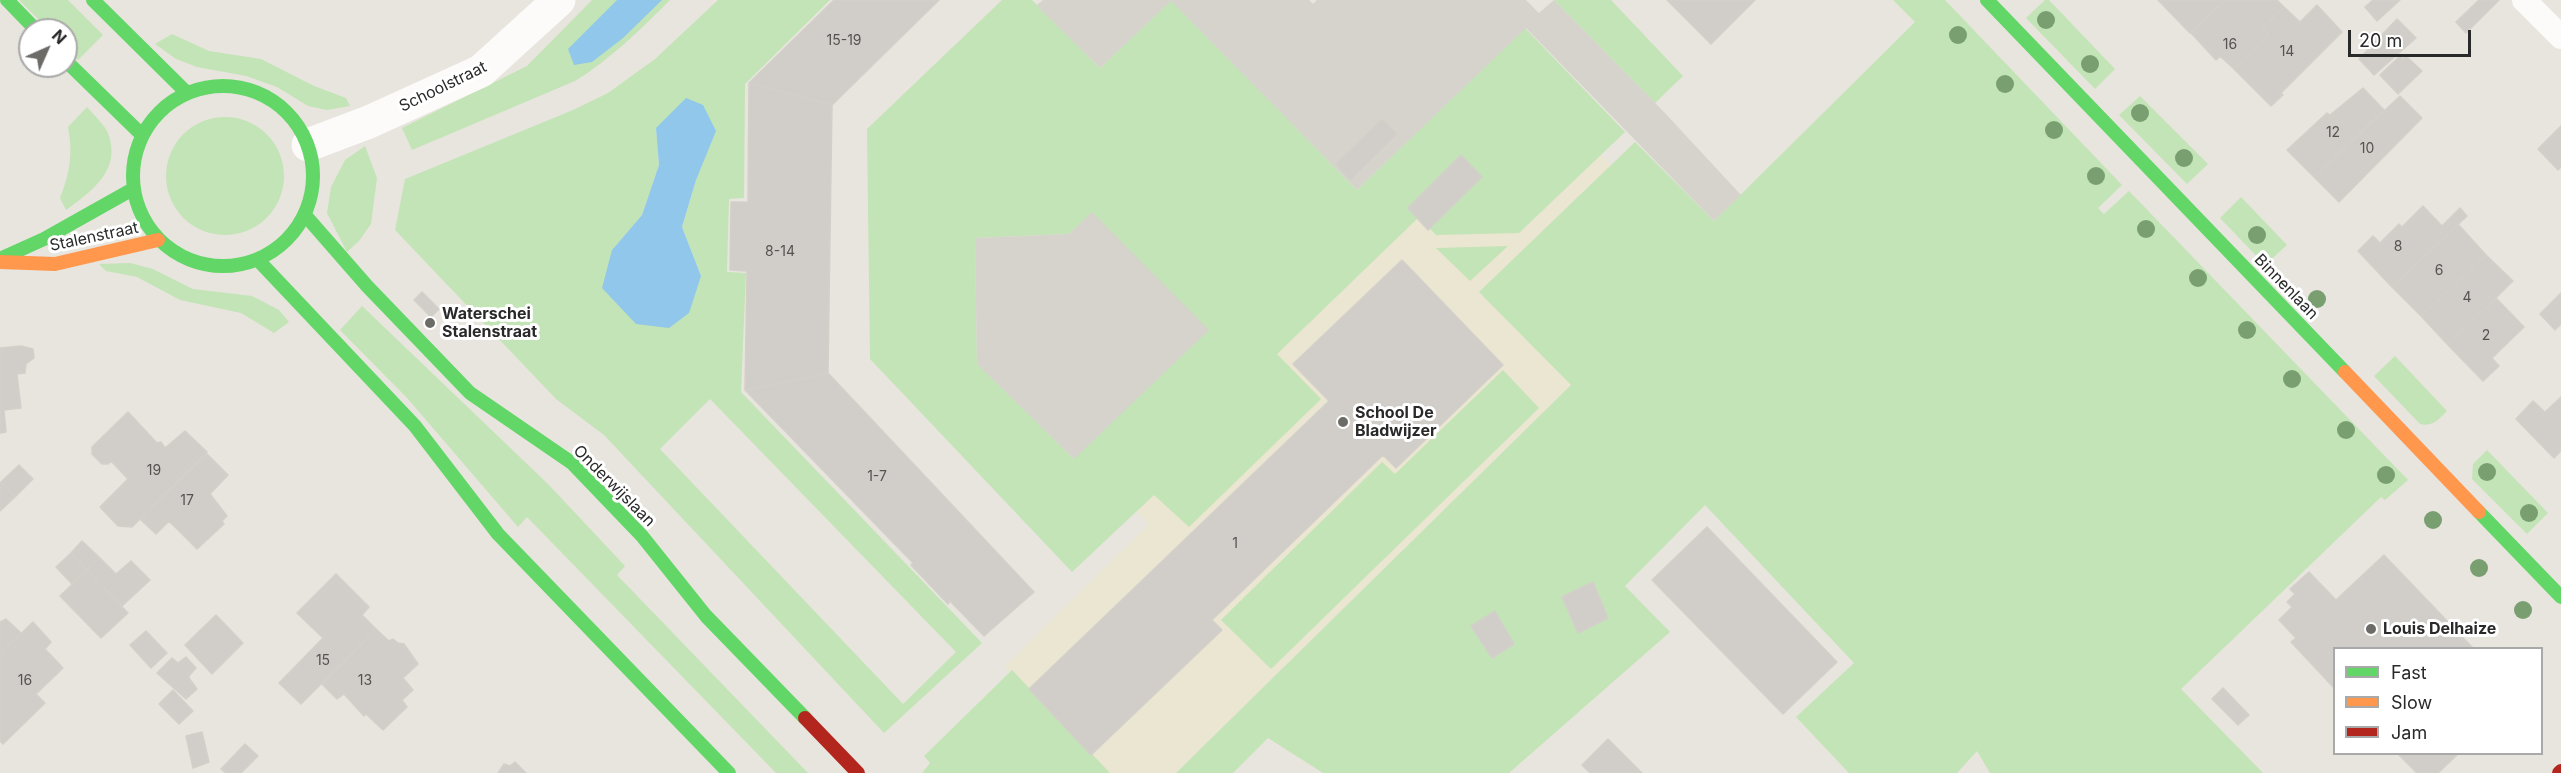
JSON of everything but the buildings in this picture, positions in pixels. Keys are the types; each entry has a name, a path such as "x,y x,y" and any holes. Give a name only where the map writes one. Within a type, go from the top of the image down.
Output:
{"main road":[{"path":"7,0 24,18"},
{"path":"93,0 187,93"},
{"name":"Binnenlaan","path":"1987,0 2561,597"},
{"path":"78,73 142,135"},
{"path":"216,86 245,88 272,100 293,120 308,146 314,180 305,214 286,242 258,260 223,267 188,260 158,240 142,216 133,189 134,161 142,135 161,110 187,93 216,86"},
{"name":"Stalenstraat","path":"0,260 44,239 133,189"},
{"name":"Onderwijslaan","path":"305,214 367,286 470,393 572,463 642,536 706,616 858,773"},
{"name":"Stalenstraat","path":"0,260 55,264 158,240"},
{"path":"258,260 415,426 498,534 729,773"}],"street":[{"name":"Schoolstraat","path":"308,146 369,122 481,71 559,0"}],"lane":[{"path":"2524,0 2561,37"}],"shaded area":[{"path":"1043,0 1309,0 1313,4 1317,0 1526,0 1539,13 1554,0 1664,112 1741,195 1714,221 1526,28 1357,190 1171,1 1100,68 1041,10 1037,5"},
{"name":"School De Bladwijzer","path":"1516,67 1689,246 1571,385 1176,773 1109,773 1005,666 1149,524 1098,473"},
{"path":"1092,212 1209,330 1074,459 977,364 975,238 1069,234"}],"green space":[{"path":"19,0 68,0 103,35 78,60 78,18 37,18"},
{"path":"592,0 670,0 613,54 575,81 412,150 402,128 527,66"},
{"path":"718,0 830,0 745,84 744,198 729,199 727,272 746,273 741,392 982,643 884,733 604,435 556,399 395,230 405,179 573,110 608,93 655,59","holes":["656,128 696,180 682,227 701,276 612,250 642,215 659,165","710,399 956,652 903,704 660,449"]},
{"path":"1002,0 1032,0 1100,68 1171,0 1357,190 1525,28 1625,132 1519,233 1436,235 1419,217 1277,354 1321,399 1189,527 1154,495 1072,572 870,359 867,129","holes":["1093,212 1074,459 977,363 975,238 1069,234"]},
{"path":"1554,0 1611,0 1683,76 1655,103"},
{"path":"1893,0 1945,0 2122,185 2098,208 2104,214 2129,191 2408,480 2385,500 2381,497 2181,689 2263,773 1990,773 1977,751 1957,773 1849,773 1796,717 1854,663 1705,505 1625,586 1670,632 1509,773 1323,773 1268,738 1233,773 1176,773 1571,385 1479,292 1635,142 1714,221 1915,22"},
{"path":"2045,0 2049,0 2115,69 2095,89 2026,18"},
{"path":"172,34 209,51 261,59 314,86 346,98 350,106 327,110 308,106 277,87 246,76 197,67 176,59 155,44"},
{"path":"2140,96 2208,164 2187,184 2119,115"},
{"path":"87,107 108,133 111,158 102,178 86,195 66,210 60,198 70,163 68,127"},
{"path":"225,117 248,121 267,134 280,153 284,176 280,199 267,218 248,231 225,235 202,231 183,218 170,199 166,176 170,153 183,134 202,121"},
{"path":"365,146 377,178 371,224 359,241 347,252 327,213 331,187 345,160"},
{"path":"2241,197 2287,245 2265,265 2220,218"},
{"path":"1508,246 1470,281 1436,248"},
{"path":"130,263 153,269 193,289 252,296 279,310 289,322 274,333 241,313 180,300 137,277 106,271 99,264"},
{"path":"362,306 548,484 625,566 617,575 808,773 776,773 527,517 518,527 408,399 340,330"},
{"path":"2395,356 2447,411 2435,422 2420,424 2374,376"},
{"path":"1503,370 1539,408 1271,669 1221,620 1382,462 1395,474"},
{"path":"2487,450 2548,513 2527,534 2472,479 2473,464"},
{"path":"1012,670 1110,773 922,773 930,763 924,756"}],"water":[{"path":"617,0 662,0 623,38 592,62 574,65 568,49"},
{"path":"686,98 703,105 716,131 696,180 682,227 701,276 689,313 669,328 636,324 602,288 612,250 642,215 659,165 656,128"}],"traffic: fast":[{"path":"7,0 24,18"},
{"path":"93,0 187,93"},
{"path":"1987,0 2345,372"},
{"path":"78,73 142,135"},
{"path":"223,86 257,93 286,113 306,142 313,176 306,210 286,239 257,259 223,266 189,259 160,239 140,210 133,176 140,142 160,113 189,93 223,86"},
{"path":"0,259 44,239 133,189"},
{"path":"305,215 367,286 470,393 572,463 642,536 706,616 805,718"},
{"path":"258,260 415,426 498,534 729,773"},
{"path":"2479,512 2561,597"}],"traffic: slow":[{"path":"0,262 55,264 158,240"},
{"path":"2345,372 2479,512"}],"traffic: jam":[{"path":"805,718 858,773"}],"place":[{"name":"Waterschei Stalenstraat","path":"430,323"},
{"name":"School De Bladwijzer","path":"1343,422"},
{"name":"Louis Delhaize","path":"2371,629"}]}
